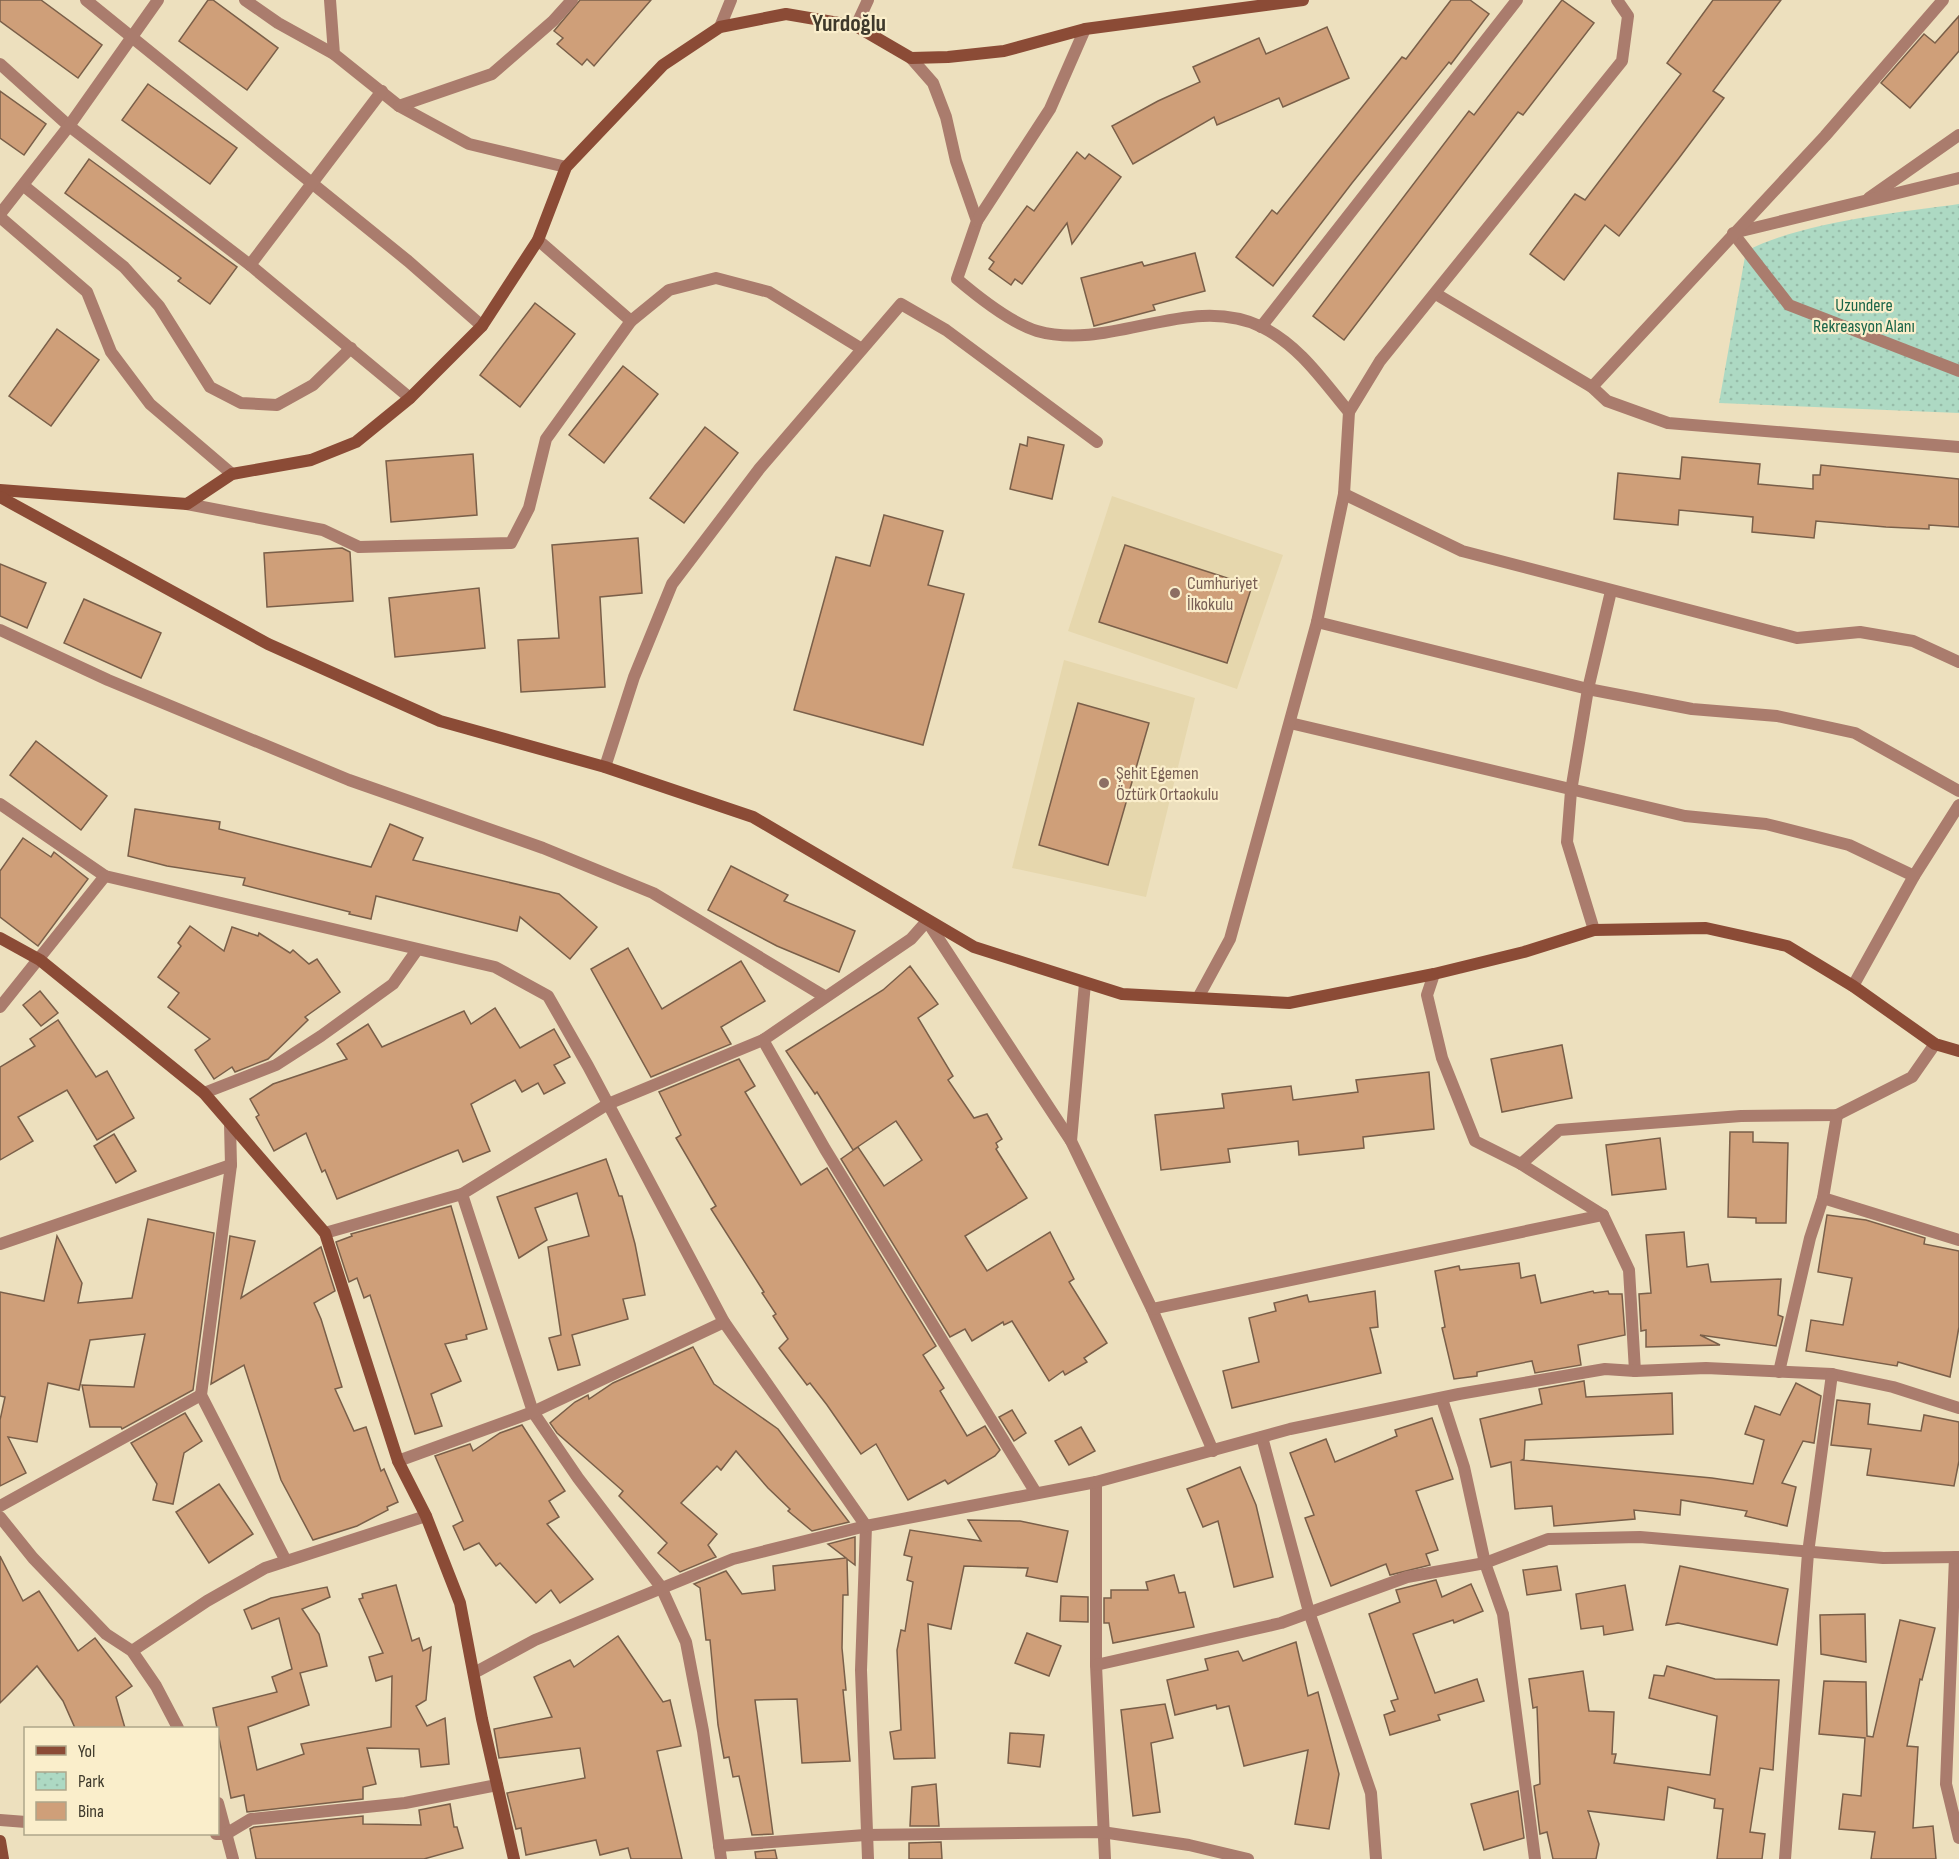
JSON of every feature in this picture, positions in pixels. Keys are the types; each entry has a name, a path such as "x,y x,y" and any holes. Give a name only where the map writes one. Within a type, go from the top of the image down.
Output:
{"street":[{"path":"86,0 408,261 482,326"},
{"path":"158,0 69,126 0,215 87,292 111,352 150,404 232,474"},
{"path":"245,0 278,23 334,54 399,106 469,144 566,167"},
{"path":"330,0 334,54"},
{"path":"399,106 492,74 553,21 572,0"},
{"path":"720,27 731,0"},
{"path":"856,26 868,0"},
{"path":"911,58 1004,51 1085,29 1304,0"},
{"path":"1261,327 1517,0"},
{"path":"1198,996 1230,939 1317,622 1344,494 1349,412 1380,361 1622,61 1628,16 1617,0"},
{"path":"1592,387 1825,136 1943,0"},
{"path":"187,504 232,474 311,460 356,442 410,399 482,326 538,240 566,167 663,64 720,27 786,14 856,26 911,58 933,83 946,117 956,161 977,221"},
{"path":"1085,29 1050,109 977,221 957,279 986,303 1036,330 1086,335 1191,317 1226,316 1261,327 1297,350 1349,412"},
{"path":"0,63 69,126 250,265 410,399"},
{"path":"250,265 382,91"},
{"path":"1869,198 1959,135"},
{"path":"1733,233 1869,198 1959,178"},
{"path":"24,186 124,267 159,306 210,387 240,403 277,405 313,385 351,348"},
{"path":"1733,233 1789,305 1959,371"},
{"path":"538,240 631,321"},
{"path":"0,490 187,504 323,530 359,547 511,543 529,508 546,439 631,321 669,290 716,278 769,292 862,350"},
{"path":"1436,294 1592,387 1607,401 1668,423 1959,447"},
{"path":"605,767 634,677 672,584 760,468 901,304 946,330 1097,442"},
{"path":"1344,494 1462,551 1797,638 1860,632 1914,641 1959,662"},
{"path":"0,497 268,644 429,717 605,767 753,817 974,947 1122,994 1198,996 1289,1003 1434,974 1524,952 1594,930 1706,928 1787,946 1853,986 1935,1044 1959,1051"},
{"path":"1594,930 1567,842 1571,791 1588,689 1611,591"},
{"path":"1317,622 1588,689 1692,709 1778,716 1855,733 1959,791"},
{"path":"0,630 108,680 349,780 543,848 653,893 824,996"},
{"path":"1290,723 1685,816 1766,824 1849,845 1914,876"},
{"path":"0,804 105,876 495,967 548,996 723,1322 866,1526 861,1670 868,1859"},
{"path":"1853,986 1914,876 1959,805"},
{"path":"0,1007 40,960 105,876"},
{"path":"325,1233 462,1194 608,1104 763,1040 824,996 911,939 927,921"},
{"path":"927,921 1071,1141 1152,1308 1213,1451"},
{"path":"0,938 40,960 204,1093 325,1233 398,1461 426,1516 460,1604 514,1859"},
{"path":"204,1093 276,1065 321,1036 393,984 417,950"},
{"path":"1434,974 1427,995 1442,1059 1475,1141 1521,1164 1603,1215 1629,1270 1635,1371"},
{"path":"1071,1141 1085,983"},
{"path":"763,1040 825,1149 1036,1493"},
{"path":"1521,1164 1559,1130 1741,1116 1837,1116 1912,1077 1935,1044"},
{"path":"1779,1372 1810,1238 1823,1198 1837,1116"},
{"path":"230,1124 231,1165 201,1395 286,1561"},
{"path":"0,1244 231,1165"},
{"path":"462,1194 533,1412 578,1478 661,1587 686,1642 721,1859"},
{"path":"1823,1198 1959,1239"},
{"path":"1152,1308 1603,1215"},
{"path":"398,1461 533,1412 723,1322"},
{"path":"474,1673 535,1640 636,1601 661,1587 733,1559 866,1526 1096,1482 1290,1429 1605,1369 1635,1371 1706,1368 1832,1374 1893,1387 1959,1407"},
{"path":"1785,1859 1808,1553 1832,1374"},
{"path":"0,1506 201,1395"},
{"path":"1442,1399 1464,1467 1485,1563 1503,1614 1534,1859"},
{"path":"1262,1437 1309,1611 1371,1793 1376,1859"},
{"path":"1096,1482 1096,1665 1102,1832 1106,1859"},
{"path":"0,1516 33,1558 106,1634 132,1651 156,1686 177,1727"},
{"path":"132,1651 207,1601 265,1568 426,1516"},
{"path":"1096,1665 1281,1623 1407,1577 1485,1563 1548,1539 1640,1537 1808,1553 1883,1557 1957,1557 1946,1784 1958,1822 1959,1838"},
{"path":"221,1834 251,1819 405,1803 497,1785"},
{"path":"219,1813 221,1834 233,1859"},
{"path":"0,1821 24,1822"},
{"path":"719,1846 866,1835 1102,1832 1189,1845 1248,1859"},
{"path":"0,1841 3,1859"}],"shaded area":[{"name":"Cumhuriyet İlkokulu","path":"1112,496 1283,555 1237,689 1068,631"},
{"name":"Şehit Egemen Öztürk Ortaokulu","path":"1064,660 1195,698 1146,897 1012,868"}],"green space":[{"name":"Uzundere Rekreasyon Alanı","path":"1959,204 1959,413 1719,403 1746,251 1769,241 1821,226 1878,215"}],"building":[{"path":"0,0 41,0 102,45 78,78 0,21"},
{"path":"208,0 213,0 278,48 247,90 179,41"},
{"path":"580,0 651,0 594,66 587,59 582,65 557,44 563,38 554,31"},
{"path":"1451,0 1470,0 1489,14 1451,64 1449,62 1352,183 1273,286 1236,257 1272,210 1277,214 1402,57 1406,59"},
{"path":"1562,0 1594,23 1523,115 1518,112 1344,340 1313,316 1469,111 1474,115"},
{"path":"1713,0 1781,0 1713,91 1724,98 1619,236 1605,225 1564,280 1530,254 1575,194 1585,200 1681,74 1667,63"},
{"path":"1959,16 1959,51 1910,108 1881,83 1924,34 1935,43"},
{"path":"1327,27 1349,78 1283,107 1279,98 1217,125 1214,117 1133,164 1112,126 1200,82 1193,67 1259,38 1266,54"},
{"path":"148,84 237,148 210,184 122,120"},
{"path":"0,91 46,124 24,155 0,138"},
{"path":"1077,152 1085,159 1089,154 1121,177 1072,244 1067,223 1022,284 1015,279 1011,285 989,269 994,262 989,258 1027,206 1034,211"},
{"path":"89,159 237,267 210,304 178,281 181,278 65,193"},
{"path":"1195,253 1205,291 1153,305 1155,310 1094,326 1081,278 1142,262 1144,266"},
{"path":"535,303 575,334 520,407 480,375"},
{"path":"57,329 99,360 51,426 9,396"},
{"path":"623,366 658,394 604,463 569,435"},
{"path":"705,427 738,453 684,523 650,498"},
{"path":"1028,437 1064,445 1052,499 1010,489 1020,444 1027,446"},
{"path":"473,454 477,515 391,522 386,461"},
{"path":"1682,457 1760,464 1758,484 1813,489 1813,475 1820,475 1821,465 1959,479 1959,527 1929,525 1929,529 1816,521 1814,538 1752,532 1753,517 1679,510 1678,525 1614,519 1618,473 1680,479"},
{"path":"884,515 943,531 928,585 964,594 923,745 794,710 836,557 870,566"},
{"path":"638,538 642,593 600,597 605,687 521,692 518,640 559,638 552,545"},
{"name":"Cumhuriyet İlkokulu","path":"1125,545 1252,586 1227,663 1099,622"},
{"path":"342,548 350,552 353,601 267,607 264,553"},
{"path":"0,564 46,583 27,628 0,616"},
{"path":"479,588 485,648 395,657 389,598"},
{"path":"84,599 161,633 141,678 64,643"},
{"name":"Şehit Egemen Öztürk Ortaokulu","path":"1078,703 1149,723 1108,865 1039,845"},
{"path":"36,741 107,796 81,830 10,775"},
{"path":"135,809 220,822 219,829 371,867 390,824 423,838 413,860 559,894 597,927 570,959 520,917 517,931 376,896 371,919 349,914 350,912 243,885 245,878 167,866 128,856"},
{"path":"23,838 51,857 54,852 88,879 38,946 0,917 0,871"},
{"path":"731,866 788,895 784,901 855,931 839,972 777,946 708,910"},
{"path":"190,926 224,951 232,927 258,936 259,933 290,953 293,950 309,964 317,959 340,992 305,1017 308,1020 268,1059 235,1072 232,1067 214,1079 195,1050 210,1039 168,1007 179,993 158,977 181,946 178,943"},
{"path":"628,948 662,1009 741,961 765,1001 721,1027 731,1044 651,1077 591,969"},
{"path":"910,966 938,1004 918,1018 953,1076 948,1080 974,1118 987,1114 1002,1139 996,1143 998,1147 996,1149 1027,1198 965,1236 987,1271 1050,1232 1074,1279 1069,1282 1107,1343 1084,1358 1087,1362 1065,1375 1063,1371 1049,1381 1012,1321 1004,1325 1003,1322 972,1341 965,1329 950,1337 841,1159 858,1147 884,1186 922,1160 896,1121 853,1150 817,1092 815,1094 786,1051 883,990"},
{"path":"40,991 58,1013 41,1026 23,1005"},
{"path":"495,1008 520,1048 554,1029 570,1057 554,1065 565,1083 544,1094 538,1083 522,1092 515,1080 471,1104 490,1151 463,1162 458,1150 337,1199 325,1170 322,1172 306,1133 274,1151 256,1117 259,1115 250,1099 273,1084 347,1059 337,1044 368,1024 382,1047 464,1011 471,1024"},
{"path":"58,1020 96,1077 107,1071 134,1118 97,1140 67,1090 18,1117 33,1141 0,1160 0,1067 35,1046 30,1039"},
{"path":"1562,1045 1572,1098 1502,1112 1491,1059"},
{"path":"739,1059 755,1086 745,1092 801,1185 827,1168 936,1346 923,1355 944,1388 940,1391 967,1436 985,1426 1000,1450 995,1456 948,1484 945,1480 908,1500 876,1444 861,1454 810,1383 807,1385 779,1348 788,1339 773,1316 776,1314 762,1293 764,1292 711,1209 716,1206 676,1138 681,1135 659,1092"},
{"path":"1429,1072 1434,1129 1363,1137 1364,1148 1299,1155 1298,1141 1228,1149 1230,1162 1161,1170 1155,1115 1224,1108 1222,1094 1291,1086 1293,1100 1358,1092 1356,1080"},
{"path":"1730,1132 1753,1132 1753,1142 1788,1143 1786,1223 1756,1223 1756,1218 1728,1217"},
{"path":"114,1134 136,1171 116,1183 94,1146"},
{"path":"1660,1138 1666,1189 1612,1195 1606,1145"},
{"path":"606,1159 619,1196 622,1196 635,1244 645,1295 623,1299 628,1319 572,1335 580,1365 558,1370 549,1338 561,1335 548,1247 589,1236 577,1193 535,1208 547,1240 519,1258 497,1197"},
{"path":"451,1206 487,1329 466,1335 467,1339 445,1344 461,1381 431,1394 442,1426 415,1434 370,1295 364,1298 357,1278 349,1282 336,1242 352,1236 351,1234"},
{"path":"1827,1215 1866,1220 1925,1238 1924,1244 1959,1251 1959,1327 1950,1377 1898,1362 1897,1366 1806,1351 1811,1320 1843,1325 1852,1278 1818,1272"},
{"path":"148,1219 214,1233 193,1390 122,1429 121,1427 90,1427 82,1385 134,1387 145,1334 90,1340 79,1390 48,1383 37,1442 8,1437 26,1473 0,1486 0,1420 5,1397 0,1396 0,1292 44,1301 57,1236 82,1283 78,1303 132,1298"},
{"path":"1684,1232 1687,1267 1708,1264 1711,1282 1781,1279 1778,1315 1783,1317 1776,1346 1700,1335 1720,1345 1646,1347 1646,1330 1641,1331 1639,1294 1651,1293 1646,1235"},
{"path":"230,1236 255,1241 241,1298 321,1247 335,1291 314,1303 342,1387 335,1389 354,1431 366,1427 381,1471 384,1469 398,1502 387,1507 388,1510 357,1526 313,1540 281,1480 244,1365 211,1384"},
{"path":"1519,1263 1521,1278 1535,1275 1541,1303 1593,1291 1594,1293 1608,1291 1609,1294 1622,1294 1625,1335 1578,1345 1581,1365 1535,1373 1532,1361 1477,1372 1477,1376 1454,1379 1442,1328 1445,1327 1435,1271 1459,1266 1460,1270"},
{"path":"1375,1291 1378,1327 1370,1328 1381,1373 1232,1408 1223,1371 1259,1362 1249,1318 1276,1311 1274,1303 1307,1295 1309,1302"},
{"path":"693,1347 714,1384 778,1429 849,1522 812,1531 788,1511 790,1509 736,1451 721,1470 717,1466 681,1503 717,1534 708,1545 716,1557 680,1572 658,1553 667,1543 619,1496 623,1491 557,1433 550,1423 575,1402 588,1395 589,1399 613,1383"},
{"path":"1584,1381 1586,1397 1672,1393 1673,1434 1525,1440 1524,1459 1522,1460 1753,1484 1764,1440 1745,1434 1755,1406 1780,1415 1796,1383 1821,1396 1814,1443 1803,1441 1782,1483 1796,1487 1787,1526 1745,1516 1747,1511 1681,1500 1680,1515 1634,1510 1635,1519 1554,1526 1552,1506 1515,1509 1511,1462 1491,1467 1480,1419 1542,1404 1539,1389"},
{"path":"1837,1400 1870,1404 1868,1424 1921,1431 1924,1415 1959,1422 1959,1461 1954,1486 1867,1475 1871,1449 1831,1445"},
{"path":"1012,1410 1026,1433 1014,1441 999,1417"},
{"path":"185,1413 202,1441 184,1453 173,1504 153,1500 157,1484 131,1443"},
{"path":"1432,1418 1453,1479 1416,1491 1438,1550 1426,1554 1430,1565 1390,1575 1386,1564 1331,1586 1305,1518 1314,1515 1290,1453 1326,1439 1335,1462 1397,1436 1395,1430"},
{"path":"522,1425 565,1491 549,1501 559,1517 547,1524 593,1579 560,1603 551,1590 536,1603 500,1563 496,1566 479,1543 464,1550 453,1526 463,1521 435,1456 470,1444 473,1451 500,1433"},
{"path":"1081,1427 1095,1451 1069,1465 1055,1441"},
{"path":"1240,1467 1256,1505 1273,1577 1234,1587 1218,1521 1203,1527 1187,1489"},
{"path":"219,1484 253,1534 209,1563 176,1512"},
{"path":"968,1520 1020,1521 1068,1531 1057,1582 1026,1576 1028,1568 964,1566 951,1629 928,1624 935,1758 894,1759 890,1732 901,1730 897,1650 901,1630 905,1631 913,1582 907,1580 912,1557 904,1555 910,1530 981,1541"},
{"path":"855,1537 855,1565 847,1559 848,1595 843,1595 842,1648 846,1690 843,1690 850,1761 802,1763 797,1699 755,1700 773,1834 752,1835 739,1776 733,1777 729,1757 724,1758 718,1725 710,1640 706,1640 700,1588 694,1584 726,1571 742,1594 775,1590 773,1566 846,1558 828,1544"},
{"path":"0,1556 23,1601 39,1591 78,1651 95,1638 132,1686 116,1697 125,1727 75,1727 63,1701 37,1666 0,1703"},
{"path":"1557,1566 1561,1590 1527,1595 1523,1570"},
{"path":"1680,1566 1788,1589 1777,1645 1678,1623 1666,1625"},
{"path":"1174,1575 1179,1593 1185,1592 1194,1627 1113,1643 1109,1623 1104,1623 1104,1598 1111,1598 1111,1590 1148,1590 1146,1582"},
{"path":"1436,1580 1442,1597 1471,1584 1483,1611 1454,1623 1453,1620 1413,1634 1435,1693 1477,1679 1484,1701 1438,1715 1440,1720 1390,1735 1384,1715 1395,1711 1391,1701 1398,1699 1369,1614 1400,1602 1396,1590"},
{"path":"396,1585 412,1641 419,1638 423,1651 431,1647 426,1700 416,1706 427,1726 445,1718 449,1764 421,1767 419,1749 367,1748 376,1784 363,1787 363,1799 247,1812 244,1795 231,1798 219,1738 219,1727 217,1727 213,1708 277,1692 272,1677 292,1669 279,1618 252,1629 244,1610 271,1598 327,1587 330,1597 302,1609 319,1634 327,1666 300,1673 309,1705 248,1727 257,1770 304,1754 301,1744 391,1727 392,1676 376,1681 369,1657 383,1653 359,1599 363,1598 362,1594"},
{"path":"1625,1585 1633,1630 1604,1635 1603,1626 1581,1629 1576,1594"},
{"path":"1061,1596 1088,1597 1088,1622 1060,1621"},
{"path":"1865,1614 1866,1662 1821,1654 1820,1615"},
{"path":"1900,1620 1935,1628 1922,1680 1920,1679 1907,1746 1918,1747 1913,1828 1933,1826 1936,1859 1871,1859 1875,1832 1839,1829 1843,1794 1861,1796 1865,1738 1819,1734 1824,1681 1866,1682 1867,1736 1873,1737"},
{"path":"1027,1633 1061,1646 1049,1676 1015,1663"},
{"path":"618,1636 663,1702 670,1700 681,1746 657,1751 682,1859 631,1859 628,1848 600,1855 596,1840 526,1855 521,1828 516,1829 507,1793 585,1778 580,1748 499,1758 494,1729 552,1717 534,1677 570,1660 574,1667"},
{"path":"1296,1642 1308,1696 1318,1692 1339,1774 1329,1829 1295,1824 1308,1750 1244,1766 1229,1706 1217,1709 1216,1705 1175,1715 1167,1680 1208,1670 1205,1659 1238,1651 1243,1661"},
{"path":"1667,1666 1715,1679 1779,1680 1773,1770 1760,1768 1750,1832 1765,1834 1762,1859 1717,1859 1723,1809 1714,1808 1715,1799 1668,1787 1664,1820 1588,1811 1599,1844 1596,1859 1553,1859 1547,1832 1540,1834 1534,1786 1540,1784 1537,1707 1533,1708 1529,1679 1583,1671 1589,1711 1614,1712 1612,1754 1616,1754 1614,1763 1710,1775 1717,1716 1649,1698 1654,1675 1664,1676"},
{"path":"1165,1704 1173,1738 1151,1743 1160,1812 1133,1816 1121,1710"},
{"path":"1010,1733 1044,1735 1040,1767 1008,1763"},
{"path":"936,1784 939,1826 910,1826 912,1787"},
{"path":"1518,1791 1524,1838 1484,1850 1471,1804"},
{"path":"450,1804 454,1827 457,1827 463,1848 424,1859 256,1859 250,1829 254,1827 363,1816 363,1824 421,1825 419,1810"},
{"path":"941,1842 942,1859 909,1859 909,1843"},
{"path":"775,1850 777,1859 756,1859 755,1852"}],"place":[{"name":"Cumhuriyet İlkokulu","path":"1175,593"},
{"name":"Şehit Egemen Öztürk Ortaokulu","path":"1104,783"}],"district":[{"name":"Yurdoğlu","path":"849,23"}]}
